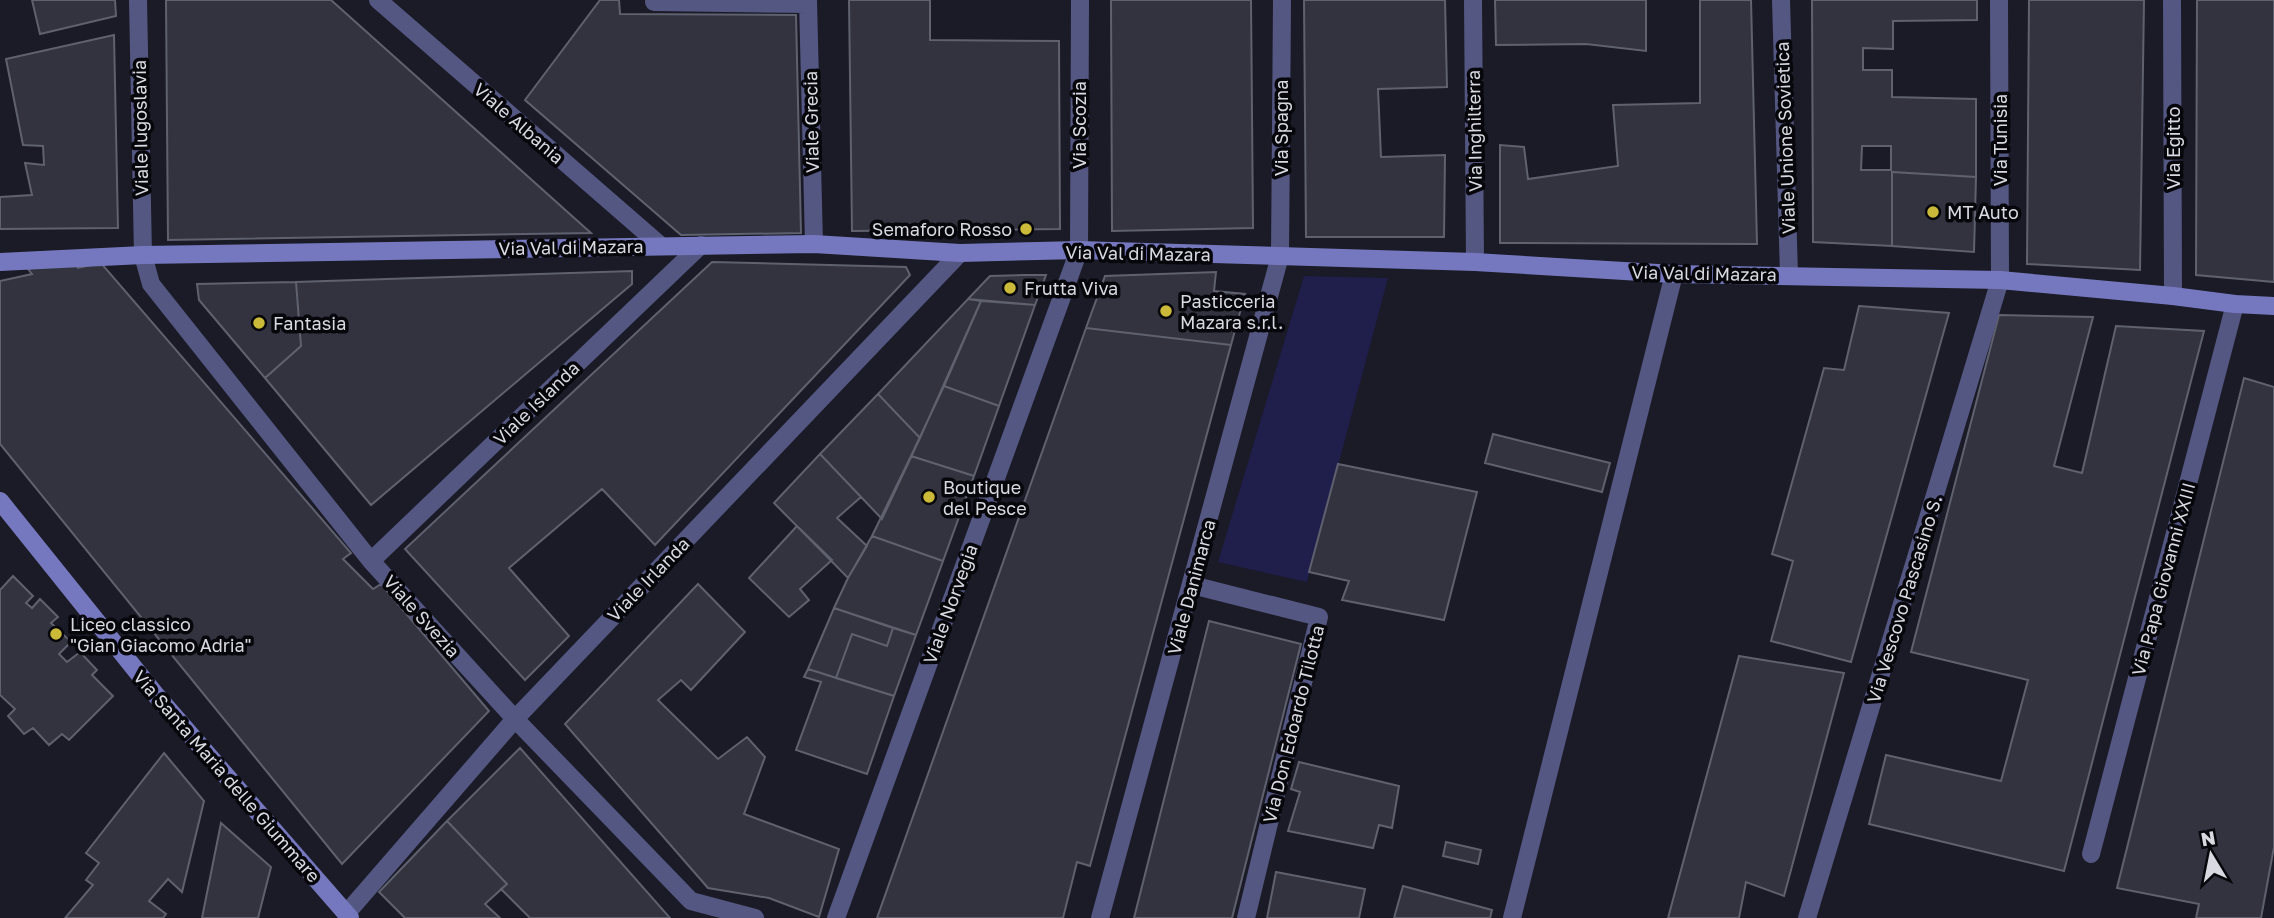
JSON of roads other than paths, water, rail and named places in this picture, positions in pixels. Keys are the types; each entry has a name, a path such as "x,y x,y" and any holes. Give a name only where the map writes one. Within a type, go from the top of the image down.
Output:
{"street":[{"name":"Viale Iugoslavia","path":"138,0 143,255"},
{"name":"Viale Albania","path":"378,0 660,245"},
{"name":"Via Scozia","path":"1079,250 1080,0"},
{"name":"Via Spagna","path":"1280,256 1282,0"},
{"name":"Via Inghilterra","path":"1473,0 1475,262"},
{"name":"Viale Unione Sovietica","path":"1782,0 1789,275"},
{"name":"Via Tunisia","path":"1999,0 2000,280"},
{"name":"Via Egitto","path":"2172,0 2173,296"},
{"path":"654,2 808,2"},
{"name":"Viale Grecia","path":"808,2 814,244"},
{"name":"Via Val di Mazara","path":"0,262 143,255 814,244 960,253 1079,250 1475,262 1674,274 2000,280 2274,306"},
{"name":"Viale Islanda","path":"372,561 701,245"},
{"name":"Viale Norvegia","path":"836,918 1079,250"},
{"name":"Viale Irlanda","path":"348,916 515,719 960,253"},
{"name":"Viale Svezia","path":"143,255 151,284 372,561 515,719 691,901 755,918"},
{"name":"Viale Danimarca","path":"1100,918 1280,256"},
{"path":"1512,918 1674,274"},
{"name":"Via Vescovo Pascasino S.","path":"1807,918 2000,280"},
{"name":"Via Papa Giovanni XXIII","path":"2091,854 2235,304"},
{"name":"Via Santa Maria delle Giummare","path":"0,501 155,694 348,916"},
{"name":"Via Don Edoardo Tilotta","path":"1192,586 1318,617 1246,918"}],"place":[{"name":"MT Auto","path":"1933,212"},
{"name":"Semaforo Rosso","path":"1026,229"},
{"name":"Frutta Viva","path":"1010,288"},
{"name":"Pasticceria Mazara s.r.l.","path":"1166,311"},
{"name":"Fantasia","path":"259,323"},
{"name":"Boutique del Pesce","path":"929,497"},
{"name":"Liceo classico \"Gian Giacomo Adria\"","path":"56,634"}]}
